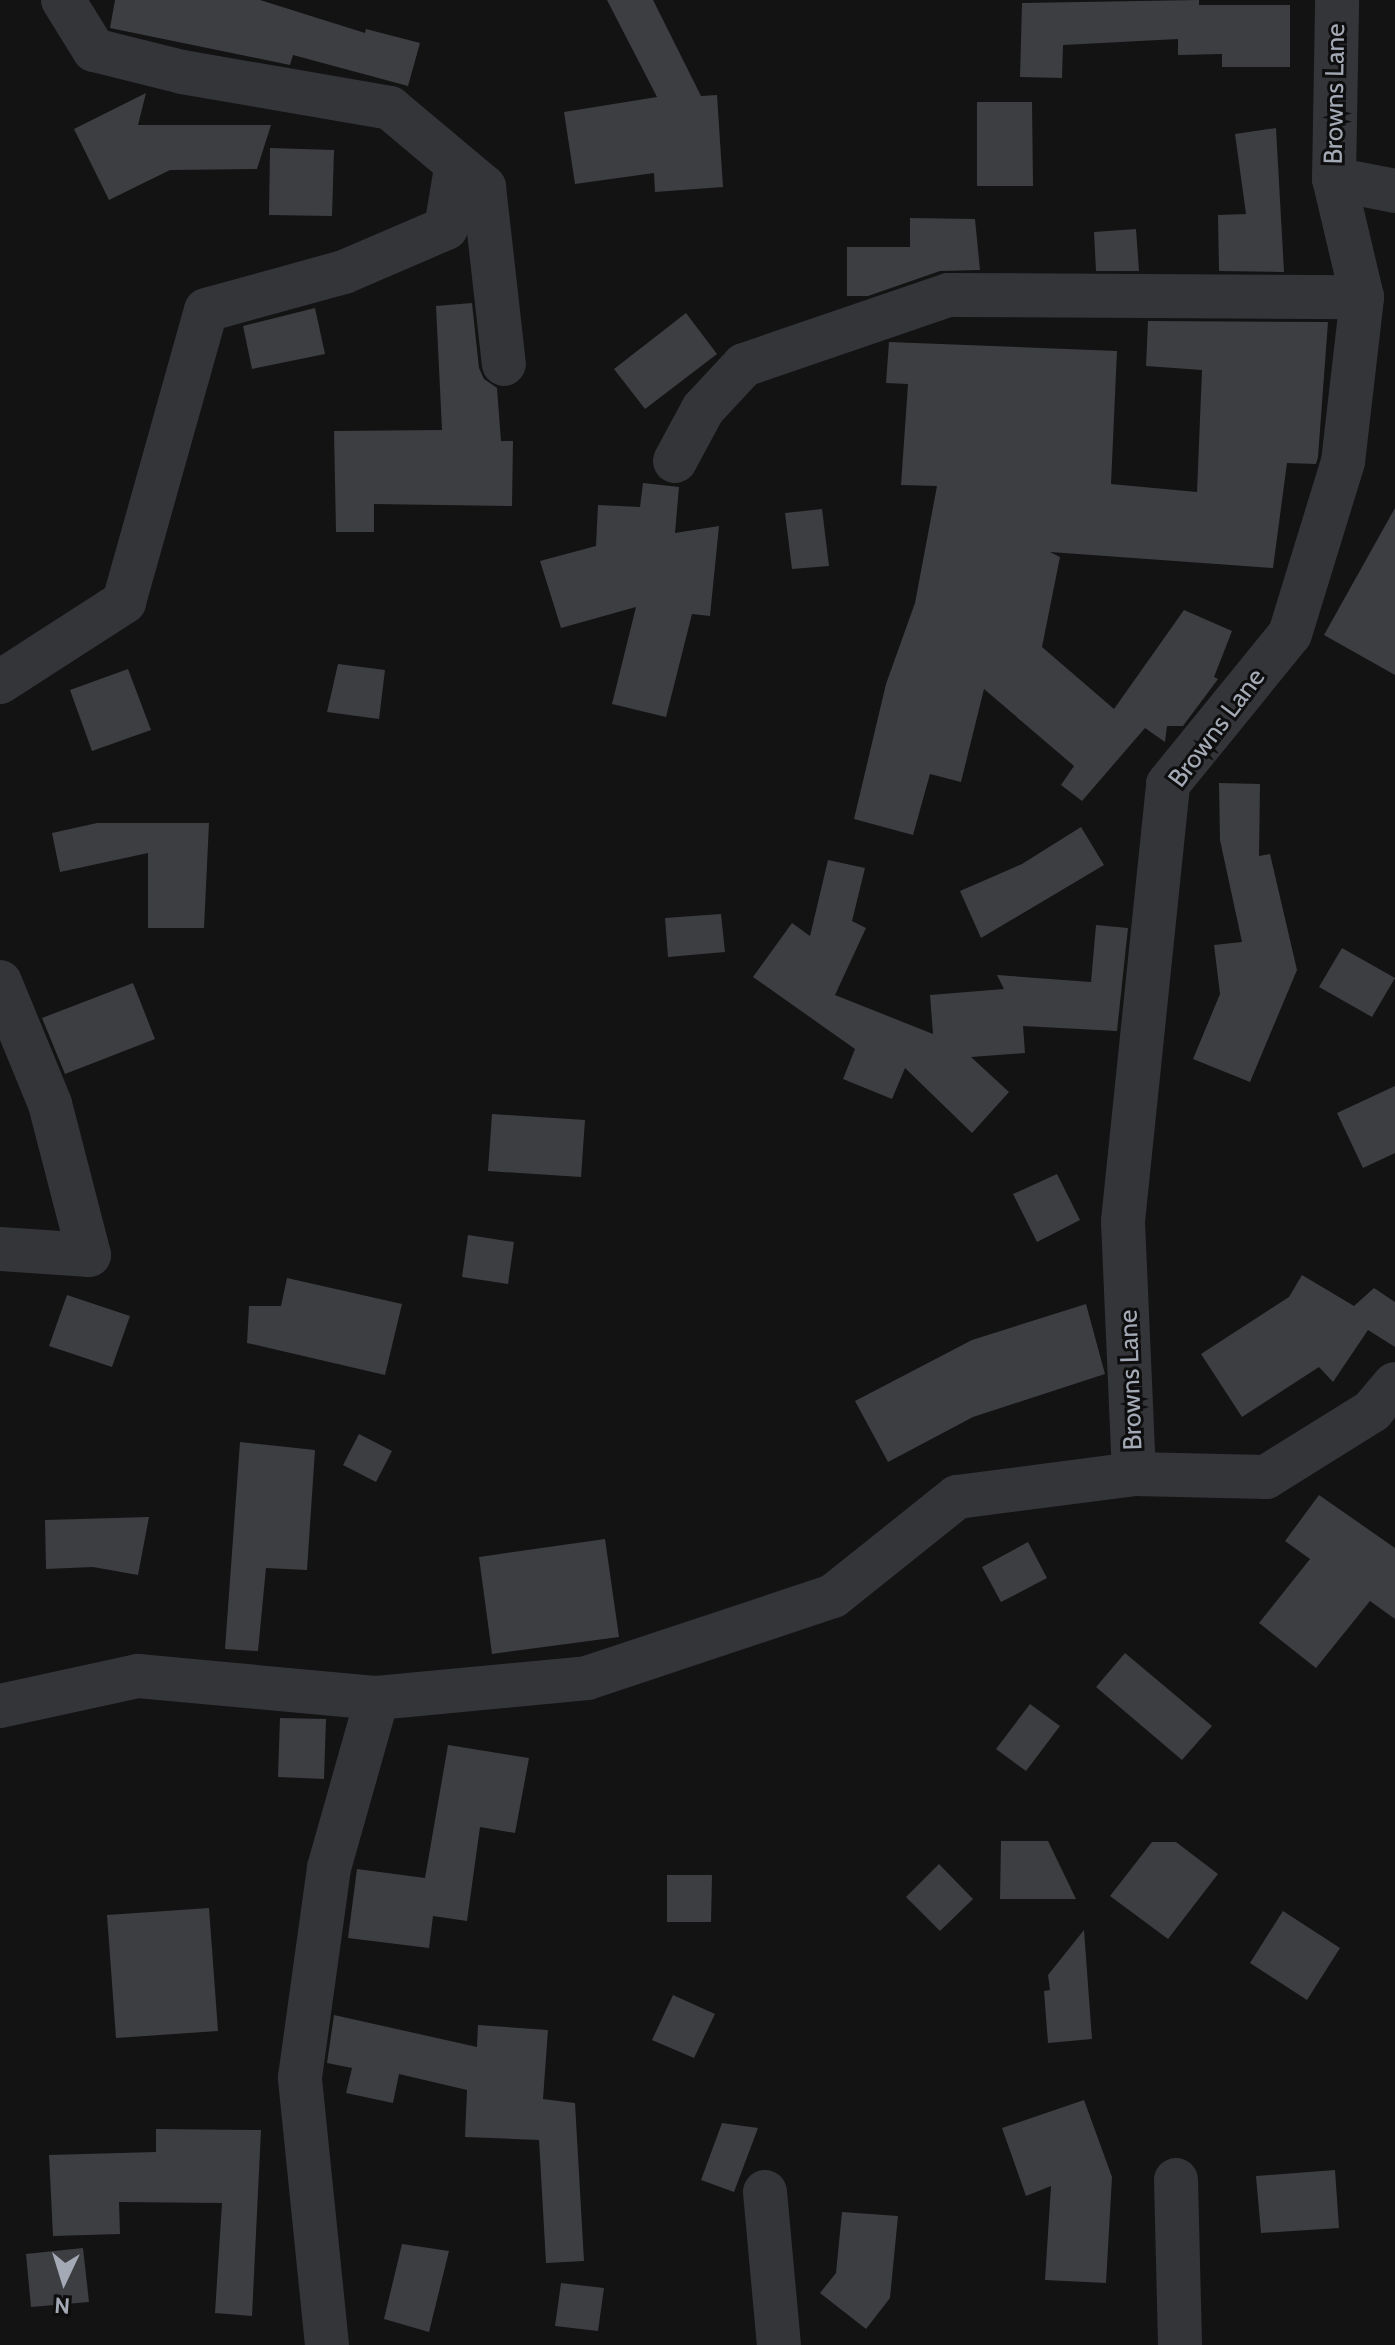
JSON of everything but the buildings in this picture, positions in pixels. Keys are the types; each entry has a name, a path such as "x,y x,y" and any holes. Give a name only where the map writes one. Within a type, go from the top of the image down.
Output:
{"street":[{"path":"63,0 94,50 182,72 390,108 456,168 484,187 504,364"},
{"name":"Browns Lane","path":"1134,1474 1123,1221 1168,784 1290,634 1343,462 1362,297 1334,179 1337,0"},
{"path":"0,682 124,602 206,310 344,272 446,228 456,168"},
{"path":"1334,179 1395,191"},
{"path":"675,461 703,409 744,365 948,295 1362,297"},
{"path":"0,982 50,1104 89,1255 0,1249"},
{"path":"0,1706 138,1676 377,1698 587,1678 833,1596 957,1497 1134,1474 1266,1477 1372,1411 1395,1384"},
{"path":"327,2345 300,2077 329,1868 377,1698"},
{"path":"1176,2180 1180,2345"},
{"path":"765,2192 779,2345"}]}
